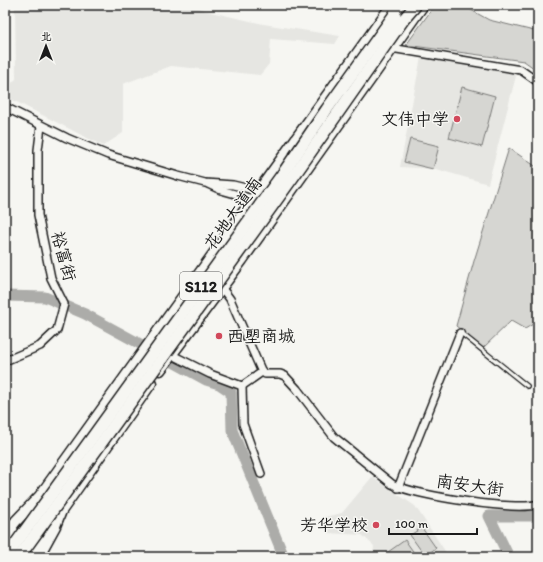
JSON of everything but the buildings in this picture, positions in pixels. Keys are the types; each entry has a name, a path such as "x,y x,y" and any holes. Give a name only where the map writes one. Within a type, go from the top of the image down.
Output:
{"main road":[{"name":"花地大道南","path":"5,535 40,496 392,5"},
{"name":"花地大道南","path":"6,557 284,172 402,5"},
{"name":"花地大道南","path":"19,557 415,5"},
{"name":"花地大道南","path":"38,557 55,526 61,511 280,207 423,5"},
{"path":"5,545 40,496"},
{"path":"29,557 61,511"}],"street":[{"path":"392,48 521,70 538,82"},
{"path":"5,107 41,126 108,155 205,183 226,184 255,195 280,207"},
{"name":"裕富街","path":"5,361 40,346 57,330 64,304 51,278 38,215 38,150 41,126"},
{"path":"200,273 221,288 233,306 262,372 285,376 297,389 334,438 398,488 460,333"},
{"path":"172,355 210,374 242,386"},
{"path":"242,386 262,372"},
{"path":"242,386 243,424 261,474"},
{"name":"南安大街","path":"398,488 496,505 529,507 538,504"}],"lane":[{"path":"460,333 527,386"}],"shaded area":[{"path":"15,5 194,5 206,11 263,24 340,36 335,44 271,39 269,64 260,75 171,66 123,84 123,133 103,146 5,96 5,89 16,79"},
{"path":"435,5 462,5 489,20 538,32 538,71 524,61 406,45"},
{"name":"文伟中学","path":"421,57 517,72 488,184 436,169 400,167"},
{"path":"462,87 495,96 482,147 449,138"},
{"path":"410,139 439,146 433,169 404,162"},
{"path":"509,148 538,168 538,321 525,329 511,321 483,348 456,326 474,261"},
{"name":"芳华学校","path":"372,477 415,506 449,557 373,557 374,546 362,535 327,533 324,517 342,513"},
{"path":"422,528 436,548 425,556 410,535"},
{"path":"405,540 417,557 381,557"}],"waterway":[{"path":"5,296 45,297 85,314 155,352"},
{"path":"173,362 206,380 219,384 231,392 232,430 284,557"},
{"path":"509,557 489,516 538,516"}],"place":[{"name":"文伟中学","path":"457,119"},
{"name":"西塱商城","path":"219,336"},
{"name":"芳华学校","path":"376,525"}]}
